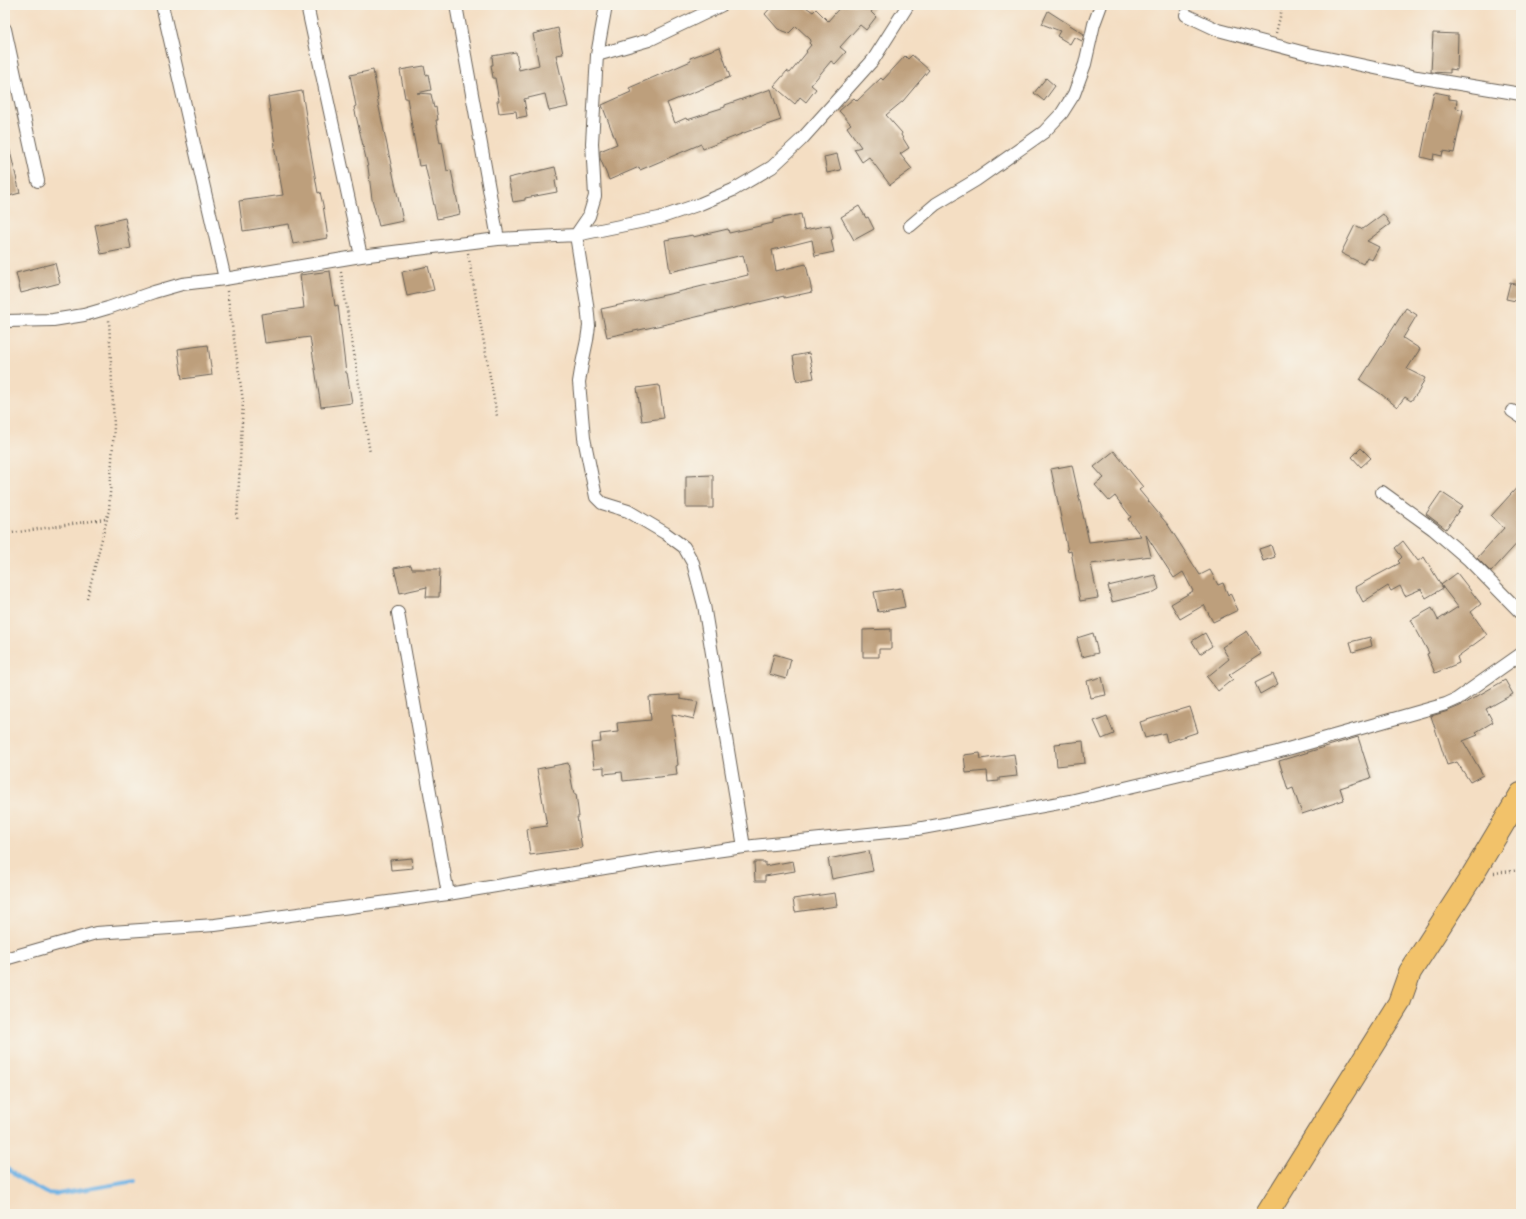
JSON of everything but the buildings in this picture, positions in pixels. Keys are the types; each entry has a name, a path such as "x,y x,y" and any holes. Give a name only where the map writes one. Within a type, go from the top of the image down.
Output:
{"highway":[{"path":"1267,1214 1399,1002 1410,972 1472,876 1521,794"}],"street":[{"path":"162,5 225,279"},
{"path":"307,5 362,256"},
{"path":"456,5 498,239"},
{"path":"606,5 597,55 592,143 595,196 589,216 576,235 588,304 589,326 579,382 584,438 593,489 596,497 602,503 628,511 665,533 684,547 693,563 704,605 744,847"},
{"path":"597,55 649,40 722,5"},
{"path":"5,321 53,320 84,315 182,284 225,279 339,259 498,239 576,235 659,218 700,204 732,190 772,167 802,140 873,60 908,5"},
{"path":"910,226 936,204 976,180 1044,132 1062,113 1074,94 1085,64 1094,24 1101,5"},
{"path":"1186,15 1218,30 1274,45 1418,78 1521,94"},
{"path":"5,28 38,181"},
{"path":"1382,492 1433,529 1469,560 1521,613"},
{"path":"398,613 448,894"},
{"path":"5,959 96,932 215,925 448,894 665,858 744,847 925,827 1070,801 1277,752 1446,704 1457,699 1521,654"}],"path":[{"path":"1274,45 1283,5"},
{"path":"467,243 496,416"},
{"path":"339,259 370,453"},
{"path":"225,279 243,401 237,520"},
{"path":"87,598 109,511 114,426 108,308"},
{"path":"5,534 104,520 109,511"},
{"path":"1472,876 1521,870"}],"waterway":[{"path":"5,1167 19,1178 46,1193 58,1194 135,1181"}]}
